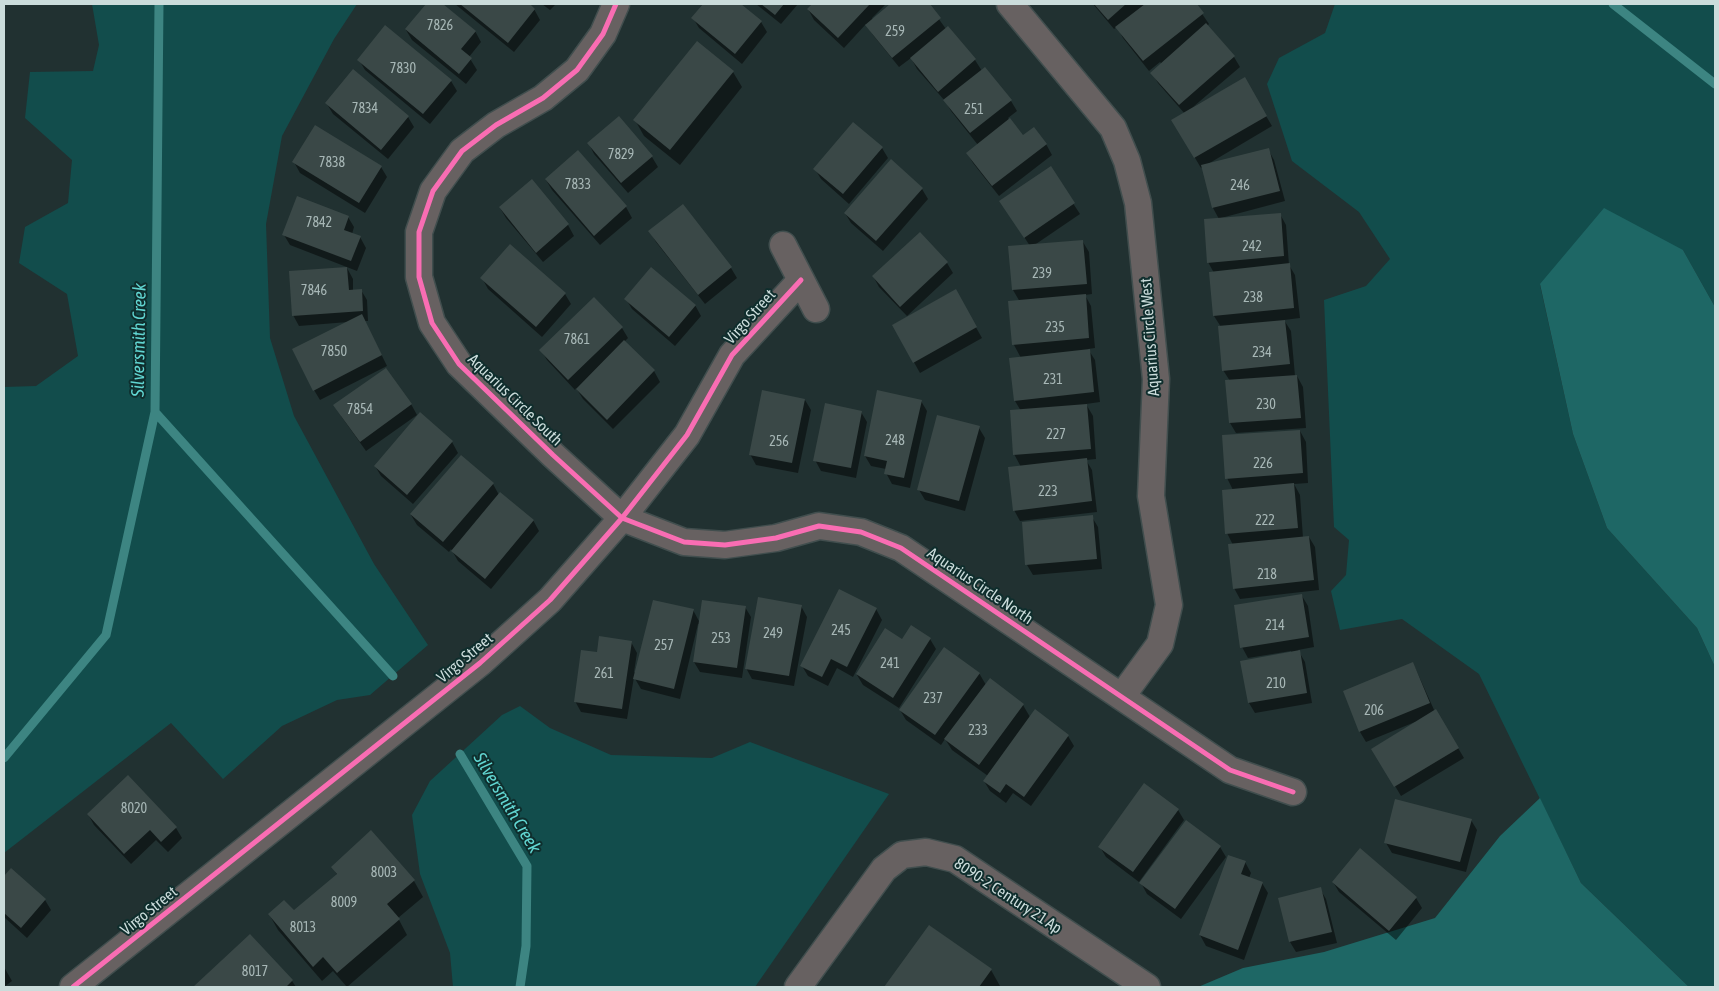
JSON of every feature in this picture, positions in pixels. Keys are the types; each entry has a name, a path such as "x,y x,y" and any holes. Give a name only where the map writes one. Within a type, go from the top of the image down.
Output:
{"street":[{"name":"Aquarius Circle South","path":"616,4 603,34 578,70 543,98 496,125 462,151 433,192 419,232 419,277 432,323 459,364 622,518"},
{"name":"Aquarius Circle West","path":"1010,4 1113,128 1127,161 1138,203 1156,379 1151,496 1169,606 1160,644 1122,696"},
{"path":"784,245 816,309"},
{"name":"Virgo Street","path":"73,987 480,663 550,600 622,518 687,435 732,355 801,280"},
{"name":"Aquarius Circle North","path":"622,518 684,542 725,545 776,538 820,526 862,532 901,548 1230,770 1293,792"},
{"name":"8090-2 Century 21 Ap","path":"798,987 884,869 902,855 926,852 955,859 1147,987"}],"shaded area":[{"path":"92,4 357,4 334,39 282,136 266,224 270,338 294,416 374,564 428,645 370,695 337,700 282,726 223,779 171,723 4,853 4,387 36,386 78,356 67,294 19,263 25,227 68,203 72,160 25,118 30,72 93,71 99,45"},
{"path":"1335,4 1715,4 1715,307 1683,250 1540,285 1573,434 1607,528 1697,628 1715,667 1715,987 1689,987 1581,883 1479,674 1402,619 1340,630 1331,591 1346,575 1349,540 1334,527 1324,300 1366,286 1390,259 1359,212 1292,161 1267,84 1279,58 1325,33"},
{"path":"1604,208 1683,250 1715,307 1715,667 1697,628 1607,528 1573,434 1540,284"},
{"path":"520,706 550,728 611,755 712,758 750,742 889,794 755,987 453,987 450,953 420,874 412,815 430,781 502,715"},
{"path":"1540,798 1581,883 1689,987 1198,987 1243,968 1324,952 1435,918 1500,836"}],"building":[{"path":"426,4 443,4 476,31 461,49 472,58 459,74 405,29"},
{"path":"460,4 530,4 535,9 508,43"},
{"path":"703,4 741,4 762,21 735,54 691,18"},
{"path":"761,4 784,4 775,15"},
{"path":"812,4 870,4 838,38 807,9"},
{"path":"890,4 930,4 941,18 892,58 865,25"},
{"path":"1094,4 1126,4 1108,20"},
{"path":"1145,4 1197,4 1204,13 1143,61 1115,27"},
{"path":"1206,23 1235,56 1179,105 1150,73"},
{"path":"385,25 452,80 423,114 357,60"},
{"path":"948,26 976,59 938,92 910,58"},
{"path":"697,41 734,71 670,150 633,120"},
{"path":"985,67 1012,100 970,133 943,100"},
{"path":"353,69 409,116 381,150 325,103"},
{"path":"1245,77 1267,116 1194,158 1171,120"},
{"path":"619,116 653,156 621,183 587,143"},
{"path":"1010,118 1023,135 1034,127 1047,144 992,186 966,153"},
{"path":"853,122 883,147 843,194 813,169"},
{"path":"315,125 382,166 359,203 292,162"},
{"path":"1269,148 1280,191 1212,208 1201,165"},
{"path":"578,150 627,206 594,236 545,179"},
{"path":"891,159 923,188 876,241 844,213"},
{"path":"1051,166 1075,203 1024,238 999,201"},
{"path":"532,179 569,224 536,253 499,207"},
{"path":"297,196 349,216 344,230 361,236 351,261 282,235"},
{"path":"683,204 732,267 698,295 648,231"},
{"path":"1281,213 1284,256 1207,263 1204,219"},
{"path":"920,232 948,262 900,307 872,276"},
{"path":"1083,240 1087,284 1012,290 1008,246"},
{"path":"510,244 566,293 536,327 480,278"},
{"path":"1290,263 1294,308 1213,316 1209,272"},
{"path":"347,267 349,290 362,289 363,311 292,316 289,271"},
{"path":"651,267 696,305 669,337 624,299"},
{"path":"956,289 977,327 913,363 892,325"},
{"path":"1086,294 1089,338 1012,345 1008,301"},
{"path":"594,297 623,327 568,380 539,350"},
{"path":"362,314 382,355 313,391 292,349"},
{"path":"1285,320 1290,364 1222,371 1218,326"},
{"path":"624,340 655,370 607,420 576,389"},
{"path":"1090,349 1094,392 1014,401 1009,358"},
{"path":"386,368 412,404 360,442 333,405"},
{"path":"1297,375 1301,418 1229,423 1225,380"},
{"path":"762,390 805,399 792,463 749,455"},
{"path":"877,390 922,400 904,478 884,474 887,461 864,456"},
{"path":"825,403 862,411 851,468 813,461"},
{"path":"1087,404 1091,449 1013,455 1010,410"},
{"path":"420,412 453,441 407,495 374,466"},
{"path":"937,415 980,426 959,501 917,490"},
{"path":"1300,430 1303,473 1225,479 1222,435"},
{"path":"461,455 494,483 443,542 410,514"},
{"path":"1087,458 1092,501 1013,511 1008,467"},
{"path":"1294,483 1298,528 1225,534 1222,490"},
{"path":"500,492 534,520 485,579 451,551"},
{"path":"1093,515 1097,559 1025,565 1022,522"},
{"path":"1309,536 1314,580 1233,589 1228,544"},
{"path":"839,589 877,608 847,667 831,659 822,677 800,666"},
{"path":"1302,594 1309,637 1240,648 1234,605"},
{"path":"758,597 802,605 789,676 745,669"},
{"path":"653,600 694,609 674,689 633,679"},
{"path":"702,600 746,606 737,668 693,662"},
{"path":"911,625 931,638 893,698 856,674 885,628 902,639"},
{"path":"599,636 632,641 622,709 574,702 581,650 597,652"},
{"path":"944,647 980,673 935,735 899,710"},
{"path":"1300,650 1307,693 1248,703 1240,661"},
{"path":"1413,662 1430,703 1359,732 1343,691"},
{"path":"990,678 1024,704 979,765 944,739"},
{"path":"1035,709 1069,735 1024,797 1006,784 1000,793 983,781"},
{"path":"1436,709 1459,748 1394,787 1371,749"},
{"path":"128,775 177,827 161,842 150,830 124,854 87,814"},
{"path":"1144,783 1179,809 1133,872 1098,847"},
{"path":"1395,799 1472,819 1460,862 1384,843"},
{"path":"1186,820 1221,846 1175,909 1139,883"},
{"path":"371,830 415,880 387,904 400,919 337,973 323,957 313,967 268,914 284,900 294,910 337,874 331,867"},
{"path":"1360,848 1417,897 1389,931 1332,882"},
{"path":"1228,855 1246,861 1241,874 1263,882 1238,950 1199,935"},
{"path":"11,868 46,899 21,928 4,913 4,876"},
{"path":"1321,887 1332,932 1289,942 1278,898"},
{"path":"929,925 992,969 979,987 884,987"},
{"path":"250,934 293,980 286,987 193,987"}],"waterway":[{"name":"Silversmith Creek","path":"159,4 155,412 393,676"},
{"name":"Silversmith Creek","path":"1613,4 1715,84"},
{"path":"4,758 106,635 155,412"},
{"name":"Silversmith Creek","path":"460,754 527,866 526,946 520,987"}],"cycle path":[{"path":"616,4 603,34 577,70 543,98 496,125 462,151 433,191 419,232 419,277 432,323 459,364 553,455 622,518 684,542 725,545 776,538 819,526 861,532 901,548 1230,770 1293,792"},
{"path":"73,987 480,663 550,600 622,518 687,435 732,355 801,280"}]}
